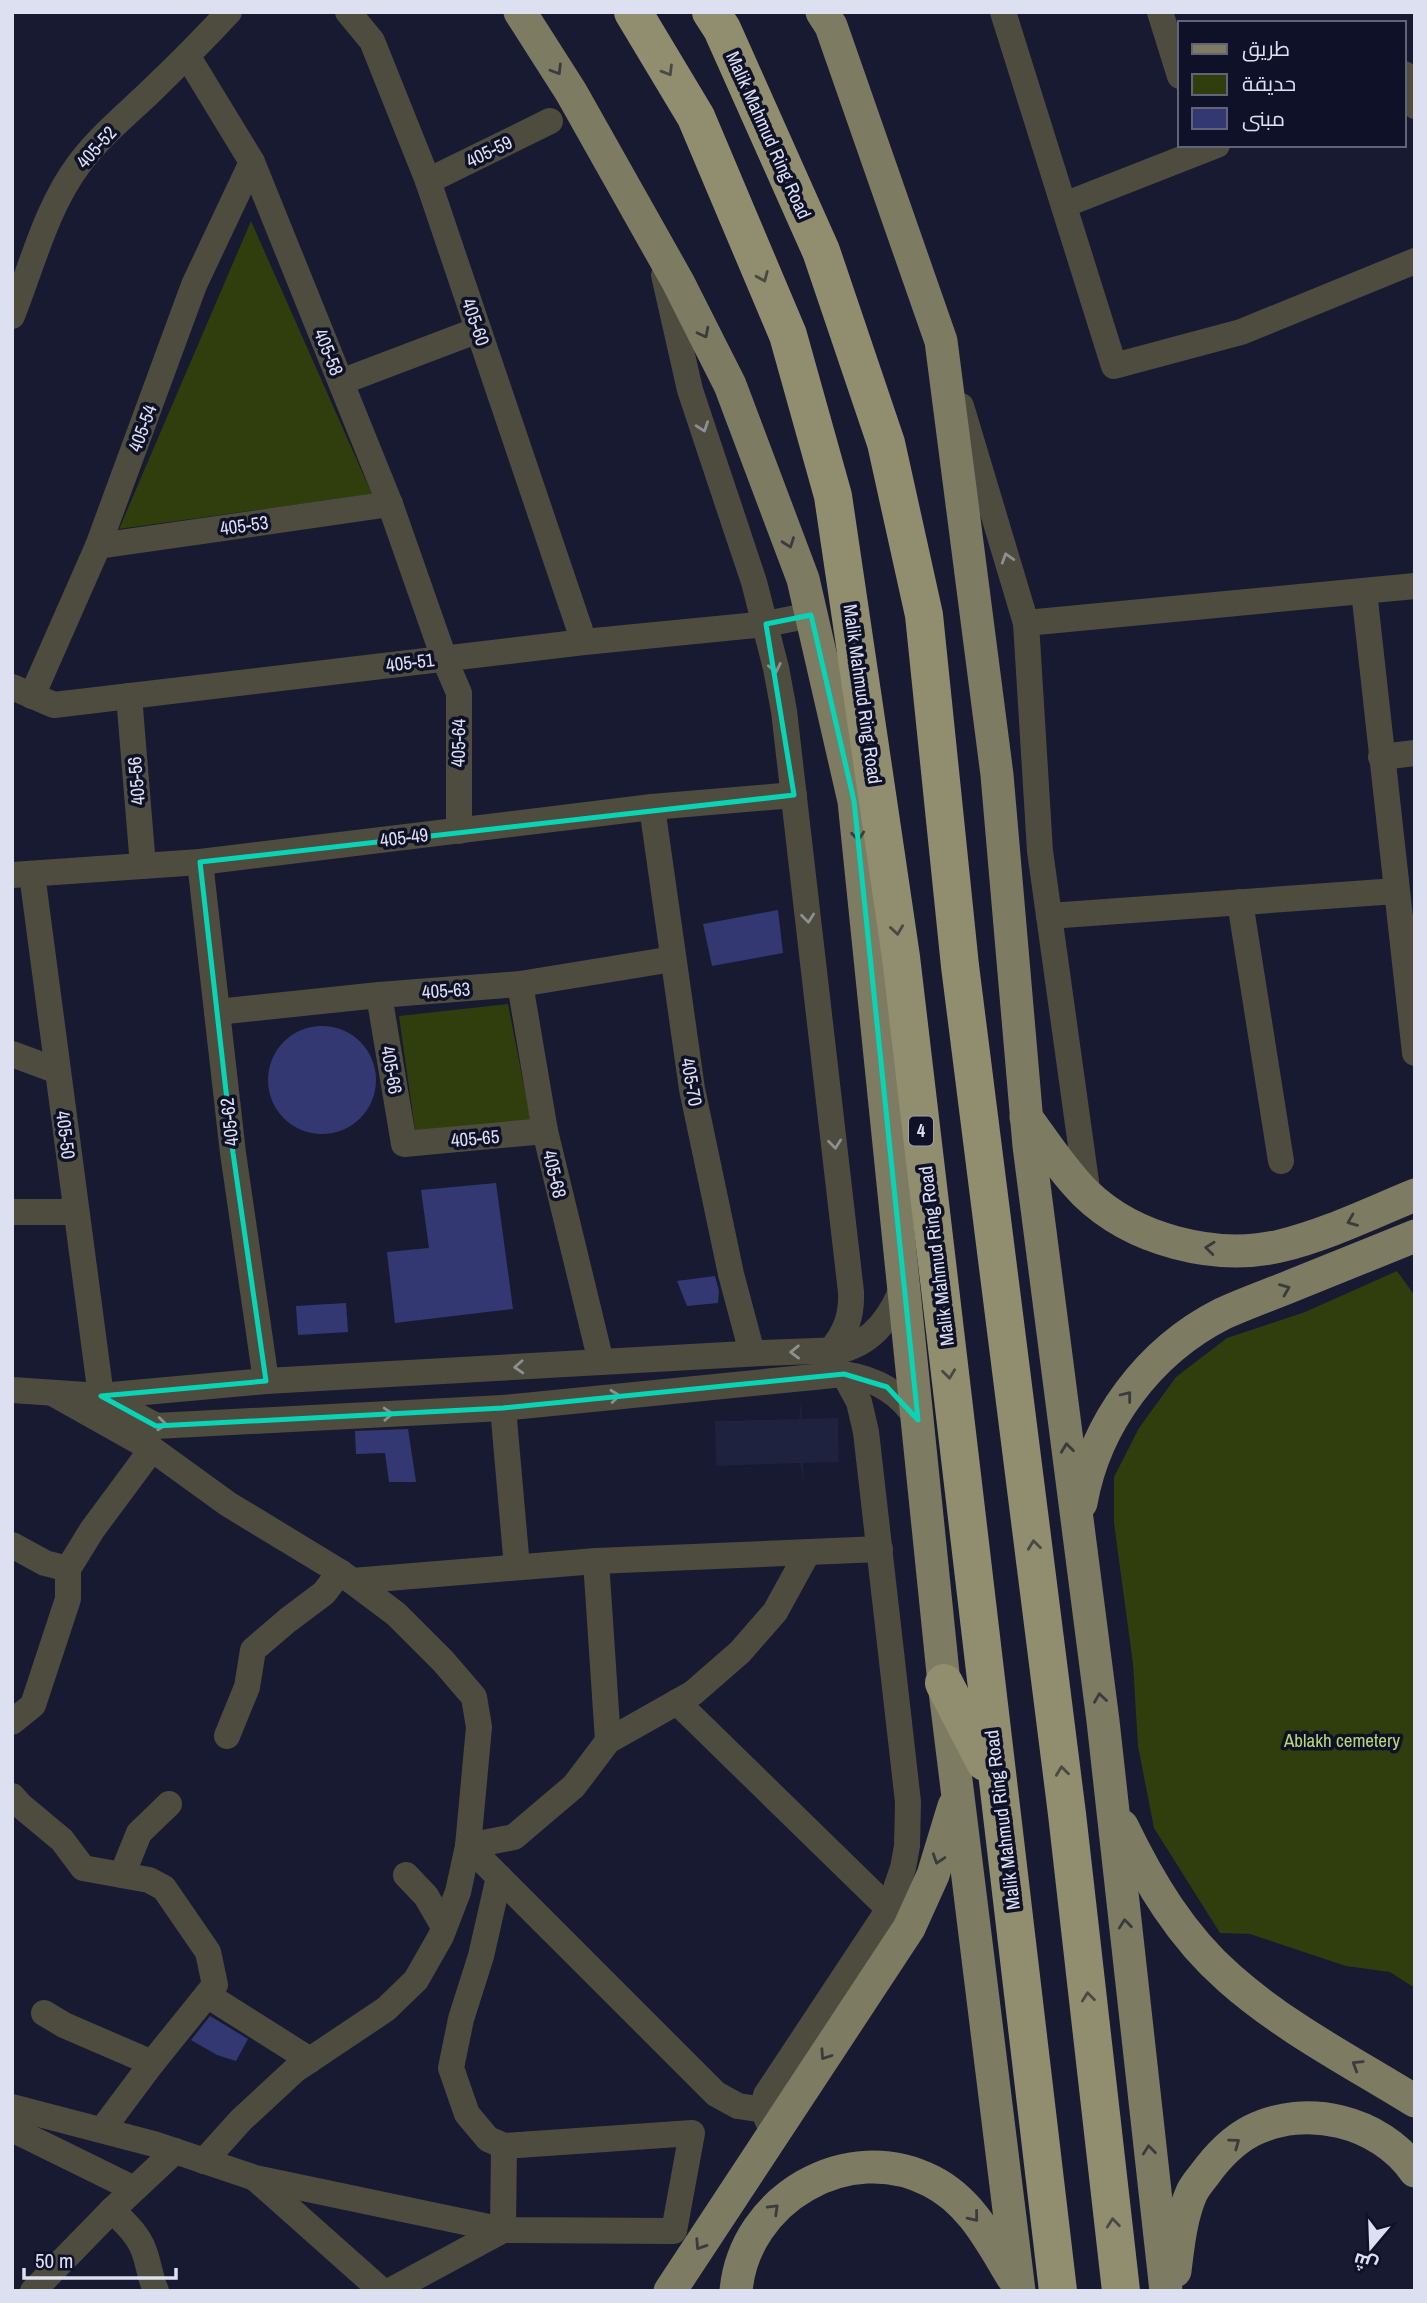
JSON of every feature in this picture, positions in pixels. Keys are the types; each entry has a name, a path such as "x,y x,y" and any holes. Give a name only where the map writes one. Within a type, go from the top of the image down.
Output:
{"highway":[{"name":"Malik Mahmud Ring Road","path":"633,12 696,117 788,335 833,496 901,957 1058,2291"},
{"name":"Malik Mahmud Ring Road","path":"710,12 722,29 821,251 886,443 924,615 960,967 1068,1815 1121,2291"},
{"path":"854,801 870,740"},
{"path":"944,1683 997,1784"}],"main road":[{"path":"520,12 576,103 678,282 730,385 803,579 854,801 944,1683 1019,2289"},
{"path":"822,12 831,26 941,341 995,754 1026,1117 1112,1804 1166,2291"},
{"path":"1026,1117 1072,1180 1110,1212 1142,1230 1174,1242 1208,1249 1278,1246 1325,1232 1415,1195"},
{"path":"1077,1527 1085,1483 1100,1440 1122,1402 1150,1367 1184,1338 1222,1314 1415,1236"},
{"path":"670,2291 769,2121 909,1928 933,1875 958,1794"},
{"path":"1112,1804 1138,1859 1163,1901 1192,1940 1226,1976 1264,2007 1415,2101"},
{"path":"1173,2291 1181,2232 1192,2192 1219,2155 1252,2131 1290,2119 1333,2119 1371,2132 1404,2156 1415,2171"},
{"path":"736,2291 748,2245 764,2218 788,2196 815,2180 843,2169 873,2166 903,2170 922,2177 957,2198 977,2220 1019,2289"}],"street":[{"name":"405-52","path":"12,316 19,278 77,166 97,142 188,57 229,12"},
{"name":"405-60","path":"348,12 372,41 428,181 584,642"},
{"path":"1003,12 1114,366 1241,332 1415,261"},
{"path":"1160,12 1178,70"},
{"name":"405-58","path":"188,57 252,162 390,504 444,658"},
{"path":"1406,79 1415,106"},
{"name":"405-59","path":"428,181 550,121"},
{"path":"1064,205 1208,147"},
{"name":"405-54","path":"22,691 98,546 194,285 252,162"},
{"path":"656,243 688,380 742,541 766,624 783,711 852,1303 843,1334 830,1351"},
{"path":"341,382 478,330"},
{"path":"941,341 1026,623 1040,851 1088,1196"},
{"name":"405-53","path":"98,546 390,504"},
{"path":"1026,623 1415,586"},
{"path":"1364,591 1396,891 1407,917 1415,1053"},
{"name":"405-51","path":"22,691 54,705 584,642 766,624 811,615"},
{"name":"405-64","path":"444,658 459,693 459,831"},
{"name":"405-56","path":"129,696 143,866"},
{"path":"995,754 1034,750"},
{"path":"1381,757 1415,753"},
{"name":"405-49","path":"22,875 200,862 652,807 794,795"},
{"name":"405-70","path":"652,807 692,1089 731,1274 752,1353"},
{"name":"405-62","path":"200,862 233,1153 266,1381"},
{"name":"405-50","path":"22,875 58,1071 101,1396"},
{"path":"1049,916 1396,891"},
{"path":"1240,902 1281,1161"},
{"name":"405-63","path":"217,1012 520,984 673,958"},
{"name":"405-68","path":"520,984 545,1131 601,1362"},
{"name":"405-66","path":"379,995 404,1144"},
{"path":"12,1054 58,1071"},
{"name":"405-65","path":"404,1144 545,1131"},
{"path":"12,1212 76,1212"},
{"path":"12,1390 101,1396 266,1381 752,1353 830,1351 854,1347 874,1334 892,1311 904,1284"},
{"path":"101,1396 156,1426 503,1408 844,1374 887,1387 909,1407 918,1420"},
{"path":"769,2121 764,2102 770,2088 889,1909 903,1868 909,1824 863,1417 859,1402 844,1374"},
{"path":"54,1394 152,1449 228,1504 346,1576 396,1614 474,1697 479,1727 468,1846 458,1892 444,1927 416,1980 386,2009 295,2070 241,2120 204,2161"},
{"path":"503,1408 517,1567"},
{"path":"12,1722 33,1705 68,1599 68,1569 92,1530 152,1449"},
{"path":"12,1545 45,1563 68,1569"},
{"path":"227,1735 247,1687 253,1650 346,1576 596,1561 880,1549"},
{"path":"468,1846 514,1837 574,1786 608,1741 693,1693 740,1652 775,1612 808,1552"},
{"path":"596,1561 608,1741"},
{"path":"677,1702 889,1909"},
{"path":"12,1796 62,1840 83,1868 149,1880 164,1888 208,1952 215,1985 102,2130"},
{"path":"122,1875 139,1833 170,1804"},
{"path":"468,1846 716,2094 769,2121"},
{"path":"407,1875 426,1896 444,1927"},
{"path":"12,2107 175,2151 255,2178 503,2230 674,2231 692,2133 504,2146 488,2139 467,2114 451,2068 461,2019 481,1956 499,1877"},
{"path":"207,1995 310,2060"},
{"path":"44,2013 64,2025 152,2063"},
{"path":"12,2129 134,2189"},
{"path":"503,2230 504,2146"},
{"path":"33,2291 112,2210 175,2151"},
{"path":"255,2178 382,2291"},
{"path":"112,2210 132,2230 145,2252 149,2276 156,2291"},
{"path":"390,2291 503,2230"}],"highlighted area":[{"path":"811,615 854,801 918,1420 887,1387 844,1374 503,1408 156,1426 101,1396 266,1381 233,1153 200,862 794,795 766,624"}],"shaded area":[{"path":"801,1399 802,1419 838,1418 839,1462 803,1463 804,1485 800,1463 716,1466 715,1421 799,1419"}],"green space":[{"path":"251,221 372,494 119,529"},
{"path":"508,1004 531,1122 416,1137 399,1016"},
{"name":"Ablakh cemetery","path":"1397,1271 1415,1296 1415,1988 1390,1972 1346,1966 1250,1934 1220,1933 1154,1828 1138,1746 1133,1664 1114,1523 1114,1477 1139,1428 1176,1377 1227,1338 1305,1312"}],"building":[{"path":"778,910 783,953 712,966 703,924"},
{"path":"322,1026 343,1030 361,1041 372,1059 376,1080 372,1101 361,1119 343,1130 322,1134 301,1130 283,1119 272,1101 268,1080 272,1059 283,1041 301,1030"},
{"path":"496,1183 513,1309 395,1323 387,1252 429,1248 421,1190"},
{"path":"715,1276 719,1291 718,1303 687,1306 677,1281"},
{"path":"346,1303 348,1332 298,1335 296,1306"},
{"path":"408,1429 416,1482 389,1482 385,1453 356,1454 355,1431"},
{"path":"210,2016 248,2039 236,2061 217,2055 191,2040"}]}
